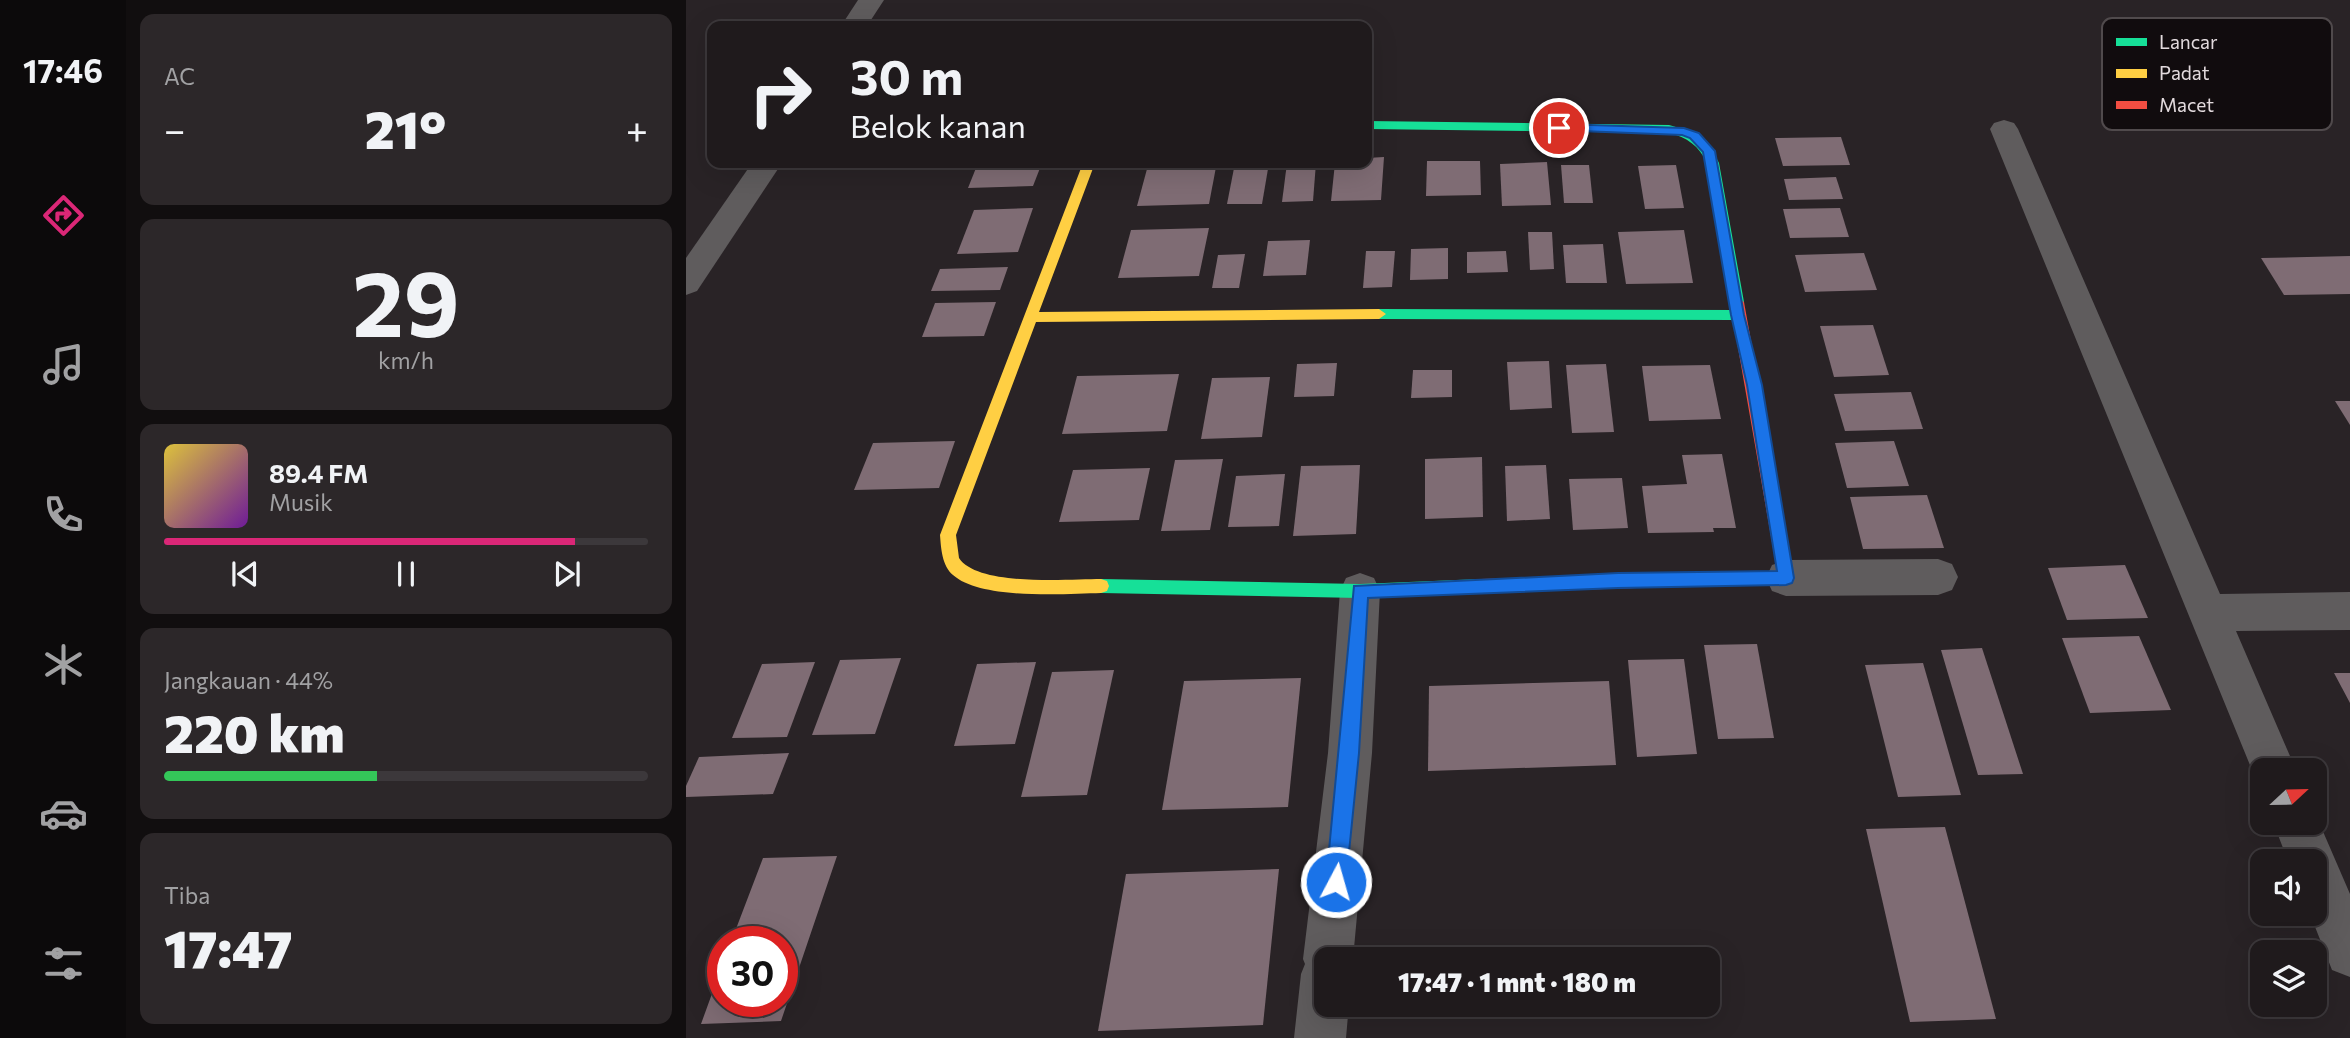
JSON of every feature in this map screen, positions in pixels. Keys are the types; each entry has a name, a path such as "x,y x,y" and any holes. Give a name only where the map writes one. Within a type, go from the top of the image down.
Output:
{"street":[{"path":"857,21 871,0"},
{"path":"1372,125 1669,129 1695,136 1709,151 1737,315 1754,385 1786,578"},
{"path":"2004,129 2269,758"},
{"path":"686,283 764,168"},
{"path":"1086,168 948,535 948,552 952,566 966,578 1020,585 1360,591 1618,580 1937,578"},
{"path":"1032,317 1231,314 1737,315"},
{"path":"1329,947 1350,753 1360,591"},
{"path":"2208,613 2350,611"},
{"path":"2327,898 2350,953"},
{"path":"1320,1038 1322,1017"}],"building":[{"path":"1841,137 1850,165 1783,166 1775,138"},
{"path":"1384,157 1381,200 1331,201 1334,168 1372,168 1372,158"},
{"path":"1427,161 1480,161 1481,195 1426,196"},
{"path":"1547,162 1551,205 1502,206 1500,164"},
{"path":"1561,165 1589,165 1593,203 1564,203"},
{"path":"1676,165 1684,208 1645,209 1638,166"},
{"path":"976,168 1040,168 1033,186 968,188"},
{"path":"1216,168 1209,204 1137,206 1147,169"},
{"path":"1234,168 1268,168 1262,204 1227,204"},
{"path":"1286,168 1316,168 1313,201 1282,202"},
{"path":"1836,177 1843,199 1789,200 1784,179"},
{"path":"1033,208 1018,252 957,254 974,210"},
{"path":"1840,208 1849,237 1790,238 1783,209"},
{"path":"1209,228 1199,276 1118,278 1131,230"},
{"path":"1684,230 1693,283 1626,284 1618,232"},
{"path":"1528,232 1552,232 1554,269 1530,270"},
{"path":"1310,240 1306,275 1263,276 1268,241"},
{"path":"1603,244 1607,283 1566,283 1563,245"},
{"path":"1448,248 1448,279 1410,280 1411,249"},
{"path":"1366,251 1395,251 1392,287 1363,288"},
{"path":"1506,251 1508,272 1467,273 1467,252"},
{"path":"1864,253 1877,290 1805,292 1795,255"},
{"path":"1245,254 1239,288 1212,288 1218,255"},
{"path":"2350,256 2350,294 2284,295 2261,258"},
{"path":"1008,267 1000,290 931,291 940,269"},
{"path":"996,302 984,336 922,337 935,303"},
{"path":"1873,325 1889,375 1834,377 1820,326"},
{"path":"1549,361 1552,408 1510,410 1507,362"},
{"path":"1337,363 1334,396 1294,397 1297,364"},
{"path":"1606,364 1614,432 1572,433 1566,365"},
{"path":"1710,365 1721,419 1649,421 1642,366"},
{"path":"1413,370 1452,370 1452,397 1411,398"},
{"path":"1179,374 1167,431 1062,434 1077,376"},
{"path":"1270,377 1262,437 1201,439 1212,378"},
{"path":"1911,392 1923,429 1845,431 1834,394"},
{"path":"2335,401 2350,401 2350,425"},
{"path":"955,441 939,488 854,490 873,443"},
{"path":"1894,441 1909,486 1847,488 1835,443"},
{"path":"1722,454 1736,528 1713,528 1714,532 1648,533 1642,486 1687,484 1682,455"},
{"path":"1482,457 1483,517 1425,519 1425,459"},
{"path":"1223,459 1210,530 1161,531 1175,460"},
{"path":"1360,465 1356,534 1293,536 1301,466"},
{"path":"1546,465 1550,519 1507,521 1505,466"},
{"path":"1150,468 1139,520 1059,522 1073,470"},
{"path":"1285,474 1279,526 1228,527 1236,476"},
{"path":"1622,478 1628,528 1573,530 1569,479"},
{"path":"1927,495 1944,548 1863,549 1850,497"},
{"path":"2125,565 2148,618 2067,620 2048,568"},
{"path":"2139,636 2171,710 2090,713 2062,638"},
{"path":"1757,644 1774,738 1718,739 1704,645"},
{"path":"1982,648 2023,774 1978,775 1941,650"},
{"path":"901,658 875,734 812,735 840,660"},
{"path":"1684,659 1697,754 1637,757 1628,660"},
{"path":"815,662 787,737 732,738 762,664"},
{"path":"1036,662 1015,744 954,746 977,664"},
{"path":"1923,663 1961,795 1898,797 1865,665"},
{"path":"1114,670 1087,795 1021,797 1052,672"},
{"path":"2334,673 2350,673 2350,703"},
{"path":"1301,678 1288,807 1162,810 1184,681"},
{"path":"1609,681 1616,765 1428,771 1429,686"},
{"path":"789,753 773,794 686,797 686,786 699,757"},
{"path":"1945,827 1996,1019 1910,1022 1866,829"},
{"path":"837,856 798,971 798,926 737,926 763,858"},
{"path":"1279,869 1263,1025 1098,1031 1126,874"},
{"path":"707,1007 707,1017 782,1017 781,1021 701,1024"}],"traffic: fast":[{"path":"1372,125 1669,129 1684,133 1701,144 1713,163 1737,302"},
{"path":"1379,314 1737,315"},
{"path":"1101,586 1360,591 1481,586"}],"traffic: slow":[{"path":"1087,168 948,535 953,563 969,577 1026,586 1101,586"},
{"path":"1032,317 1379,314"}],"traffic: jam":[{"path":"1481,586 1786,578 1737,302"}],"route":[{"path":"1336,882 1350,753 1360,591 1618,580 1786,578 1754,385 1737,315 1709,151 1703,142 1684,131 1559,128"}]}
